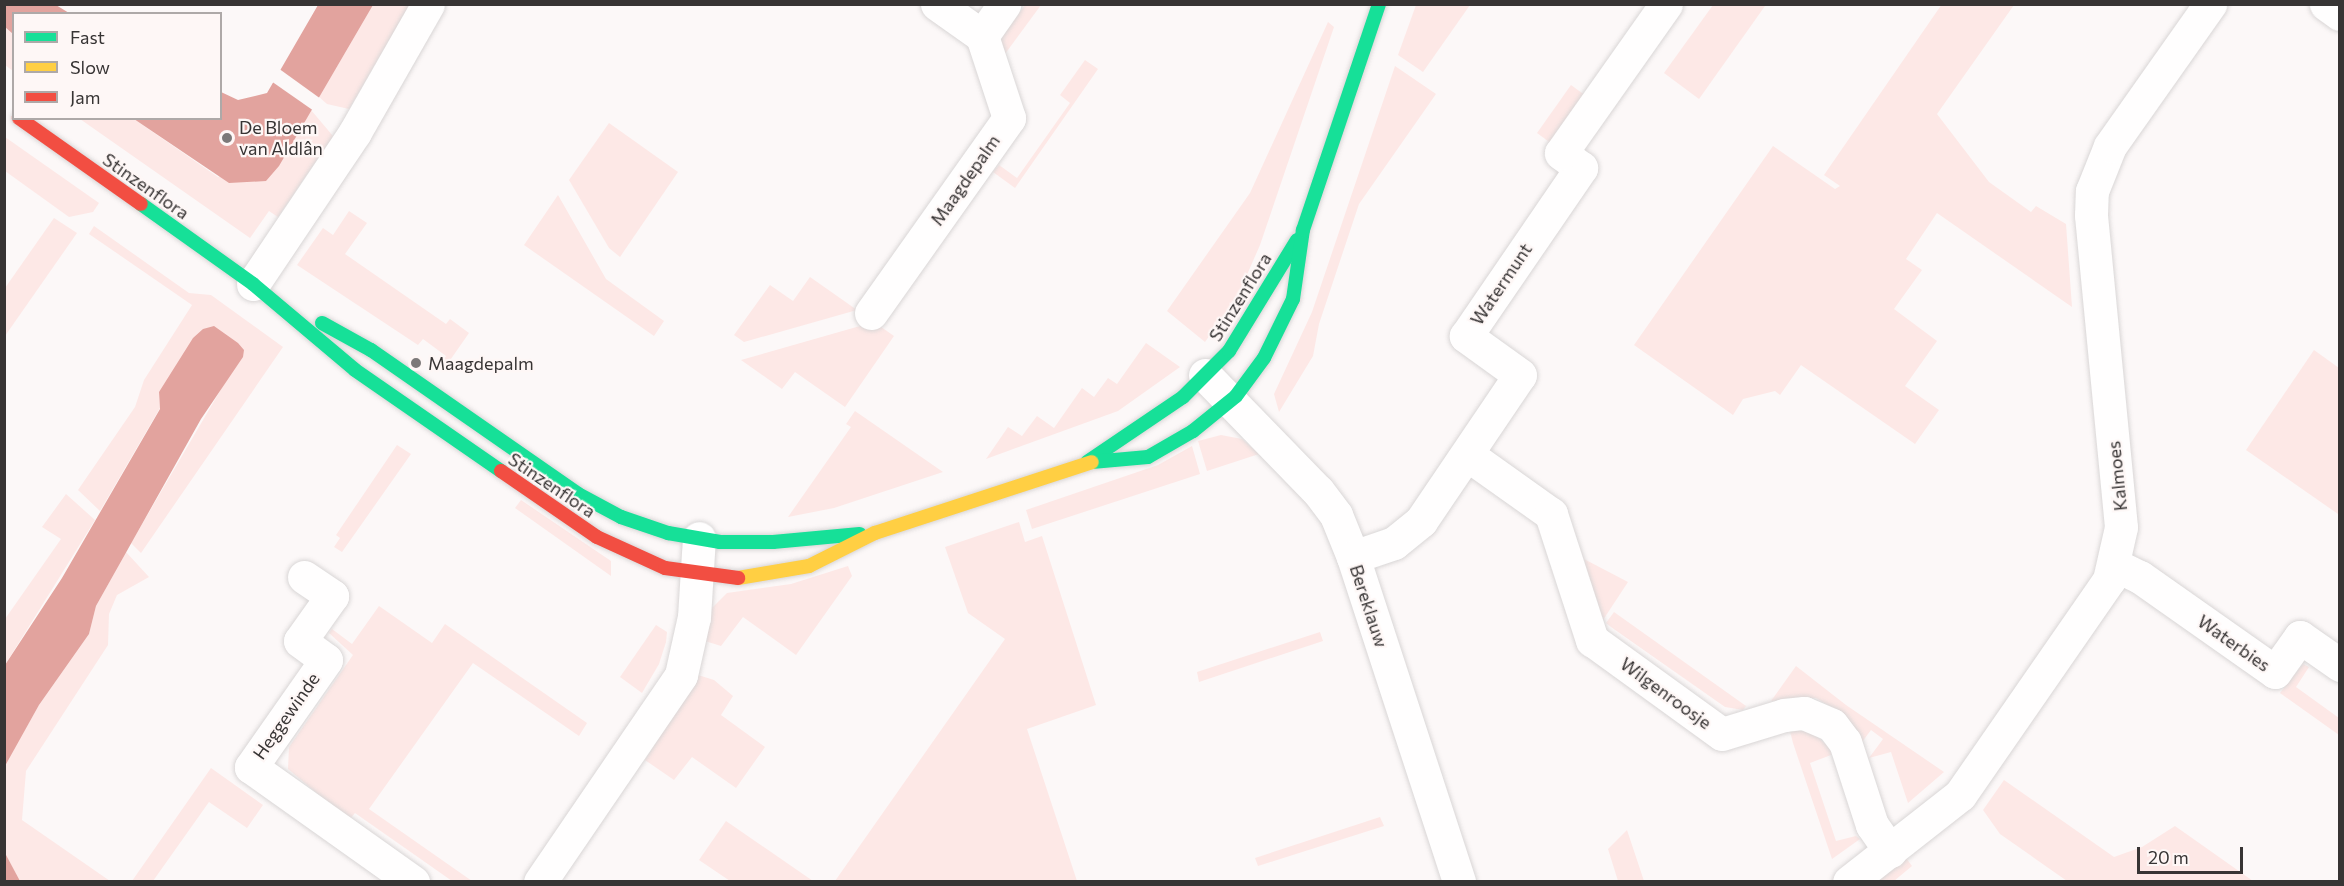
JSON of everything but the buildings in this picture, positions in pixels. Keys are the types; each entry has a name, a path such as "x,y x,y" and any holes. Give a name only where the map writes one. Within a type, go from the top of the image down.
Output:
{"street":[{"path":"253,284 355,132 428,4"},
{"path":"937,4 982,36 1004,4"},
{"name":"Stinzenflora","path":"22,120 253,284 355,370 555,510 634,557 696,574 738,578 780,574 809,566 875,533 1086,463 1148,457 1161,452 1231,401 1264,358 1288,310 1303,230 1379,4"},
{"name":"Watermunt","path":"1353,557 1394,543 1410,533 1468,455 1481,428 1520,375 1466,336 1581,168 1561,153 1666,4"},
{"name":"Kalmoes","path":"1849,882 1948,807 1968,785 2099,597 2115,565 2121,526 2091,215 2092,191 2110,146 2210,4"},
{"path":"2326,4 2340,14"},
{"name":"Maagdepalm","path":"871,314 1009,118 982,36"},
{"name":"Stinzenflora","path":"1086,463 1183,397 1205,375 1242,333 1303,230"},
{"name":"Stinzenflora","path":"253,284 371,350 578,494 621,517 699,538 773,542 875,533"},
{"name":"Bereklauw","path":"1205,375 1318,491 1336,515 1353,557 1459,882"},
{"name":"Wilgenroosje","path":"1468,455 1551,514 1592,640 1722,734 1784,715 1804,713 1832,726 1845,742 1872,825 1890,851"},
{"path":"540,882 674,689 687,660 699,538"},
{"name":"Waterbies","path":"2115,565 2140,577 2275,672 2300,637 2340,665"},
{"name":"Heggewinde","path":"304,577 332,596 300,641 326,660 251,767 414,882"}],"shaded area":[{"path":"5,4 56,5 67,12 12,12 12,33 5,27"},
{"path":"1942,4 2014,5 1937,114 1989,182 2031,212 2036,206 2066,224 2072,307 1937,213 1906,259 1922,270 1894,309 1937,341 1905,386 1939,410 1915,444 1801,365 1780,395 1775,391 1743,399 1733,415 1634,345 1773,146 1835,189 1840,186 1824,175"},
{"path":"318,5 373,5 279,166 266,181 229,183 135,120 222,120 222,92 238,100 267,93"},
{"path":"373,5 410,5 349,109 327,104 319,97"},
{"path":"1025,5 1041,5 1005,54 997,44"},
{"path":"1416,5 1470,5 1423,72 1398,55"},
{"path":"1713,5 1765,6 1699,99 1664,73"},
{"path":"1328,22 1334,27 1260,245 1239,293 1205,342 1167,311 1250,193"},
{"path":"5,27 12,33 12,70 5,65"},
{"path":"1085,60 1098,69 1015,188 993,172 999,165 1017,178 1070,103 1060,95"},
{"path":"1395,66 1436,94 1359,204 1319,324 1313,356 1279,412 1274,394 1312,312"},
{"path":"1571,85 1586,96 1552,144 1537,133"},
{"path":"311,110 333,136 278,217 269,211 250,238 81,120 135,120 218,177 292,143"},
{"path":"609,123 678,172 620,257 609,248 569,180"},
{"path":"5,137 99,203 93,212 69,217 5,171"},
{"path":"558,195 606,279 664,321 654,336 524,245"},
{"path":"349,211 367,223 345,254 446,324 450,319 469,333 446,366 442,363 446,356 423,339 418,345 297,265 323,228 333,235"},
{"path":"54,218 77,233 5,336 5,288"},
{"path":"94,226 189,293 211,295 283,347 141,553 131,543 244,350 159,392 160,408 100,511 78,490 135,407 144,380 192,305 89,234"},
{"path":"810,277 857,310 744,342 734,335 770,285 793,301"},
{"path":"874,322 894,336 845,407 795,372 782,389 741,360"},
{"path":"214,326 238,343 244,350 243,357 201,419 96,606 89,634 39,705 5,766 5,665 62,578 160,409 159,392 193,338 203,329"},
{"path":"1146,343 1180,367 1118,411 986,459 1008,427 1022,436 1037,416 1054,428 1082,388 1094,397 1108,378 1117,384"},
{"path":"2314,350 2339,368 2338,514 2246,450"},
{"path":"855,411 943,472 834,508 788,517 851,427 846,424"},
{"path":"1221,435 1242,439 1259,454 1207,471 1198,441"},
{"path":"397,445 411,454 342,552 334,547 340,538 336,535"},
{"path":"1192,446 1200,474 1032,529 1026,510 1158,465"},
{"path":"66,494 95,520 5,665 5,619 61,539 42,527"},
{"path":"521,500 611,561 611,576 515,508"},
{"path":"1019,522 1025,542 1042,536 1096,705 1027,729 1077,881 835,881 1005,639 968,613 945,547"},
{"path":"126,552 149,577 117,595 109,614 108,645 26,771 22,820 110,881 20,881 5,853 4,766 39,705 89,634 96,606"},
{"path":"1584,559 1628,582 1603,620 1596,610"},
{"path":"848,566 852,576 796,655 743,617 721,646 705,641 708,612 727,593 791,584"},
{"path":"379,606 432,643 445,624 587,723 579,736 473,663 369,809 472,881 452,881 355,813 349,820 288,769 289,747 353,655 329,633 332,629 352,644"},
{"path":"1614,612 1746,706 1743,710 1725,707 1611,627 1606,623"},
{"path":"656,625 667,632 666,642 659,664 642,693 620,677"},
{"path":"1320,632 1323,641 1199,682 1197,672"},
{"path":"2303,664 2309,667 2296,687 2339,718 2339,735 2280,693"},
{"path":"1796,666 1846,705 1944,772 1908,803 1891,752 1869,758 1883,739 1871,730 1862,742 1846,716 1816,698 1771,701"},
{"path":"698,675 714,680 733,696 721,715 765,747 736,788 692,757 674,780 645,760"},
{"path":"1796,729 1813,733 1830,748 1831,755 1810,763 1836,841 1856,836 1860,839 1832,859 1793,743 1790,731"},
{"path":"211,768 263,805 247,828 209,802 153,881 132,881"},
{"path":"2004,780 2114,857 2142,847 2175,826 2253,881 2067,881 2000,834 1983,810"},
{"path":"1380,817 1384,826 1258,866 1255,858"},
{"path":"726,821 813,881 730,881 699,860"},
{"path":"1627,830 1644,881 1618,881 1608,849"},
{"path":"5,853 20,881 5,881"},
{"path":"1906,858 1912,866 1894,881 1874,882"}],"pier":[{"path":"278,68 321,99 314,111 271,81"}],"traffic: fast":[{"path":"1092,462 1148,457 1193,431 1236,396 1264,358 1293,299 1303,230 1379,4"},
{"path":"141,204 253,284 355,370 501,471"},
{"path":"1087,462 1183,397 1229,351 1297,240"},
{"path":"322,323 371,350 578,494 621,517 668,533 720,542 773,542 860,534"}],"traffic: slow":[{"path":"738,578 809,566 875,533 1092,462"}],"traffic: jam":[{"path":"22,120 141,204"},
{"path":"501,471 597,537 665,568 738,578"}],"place":[{"name":"De Bloem van Aldlân","path":"227,138"},
{"name":"Maagdepalm","path":"416,363"}]}
